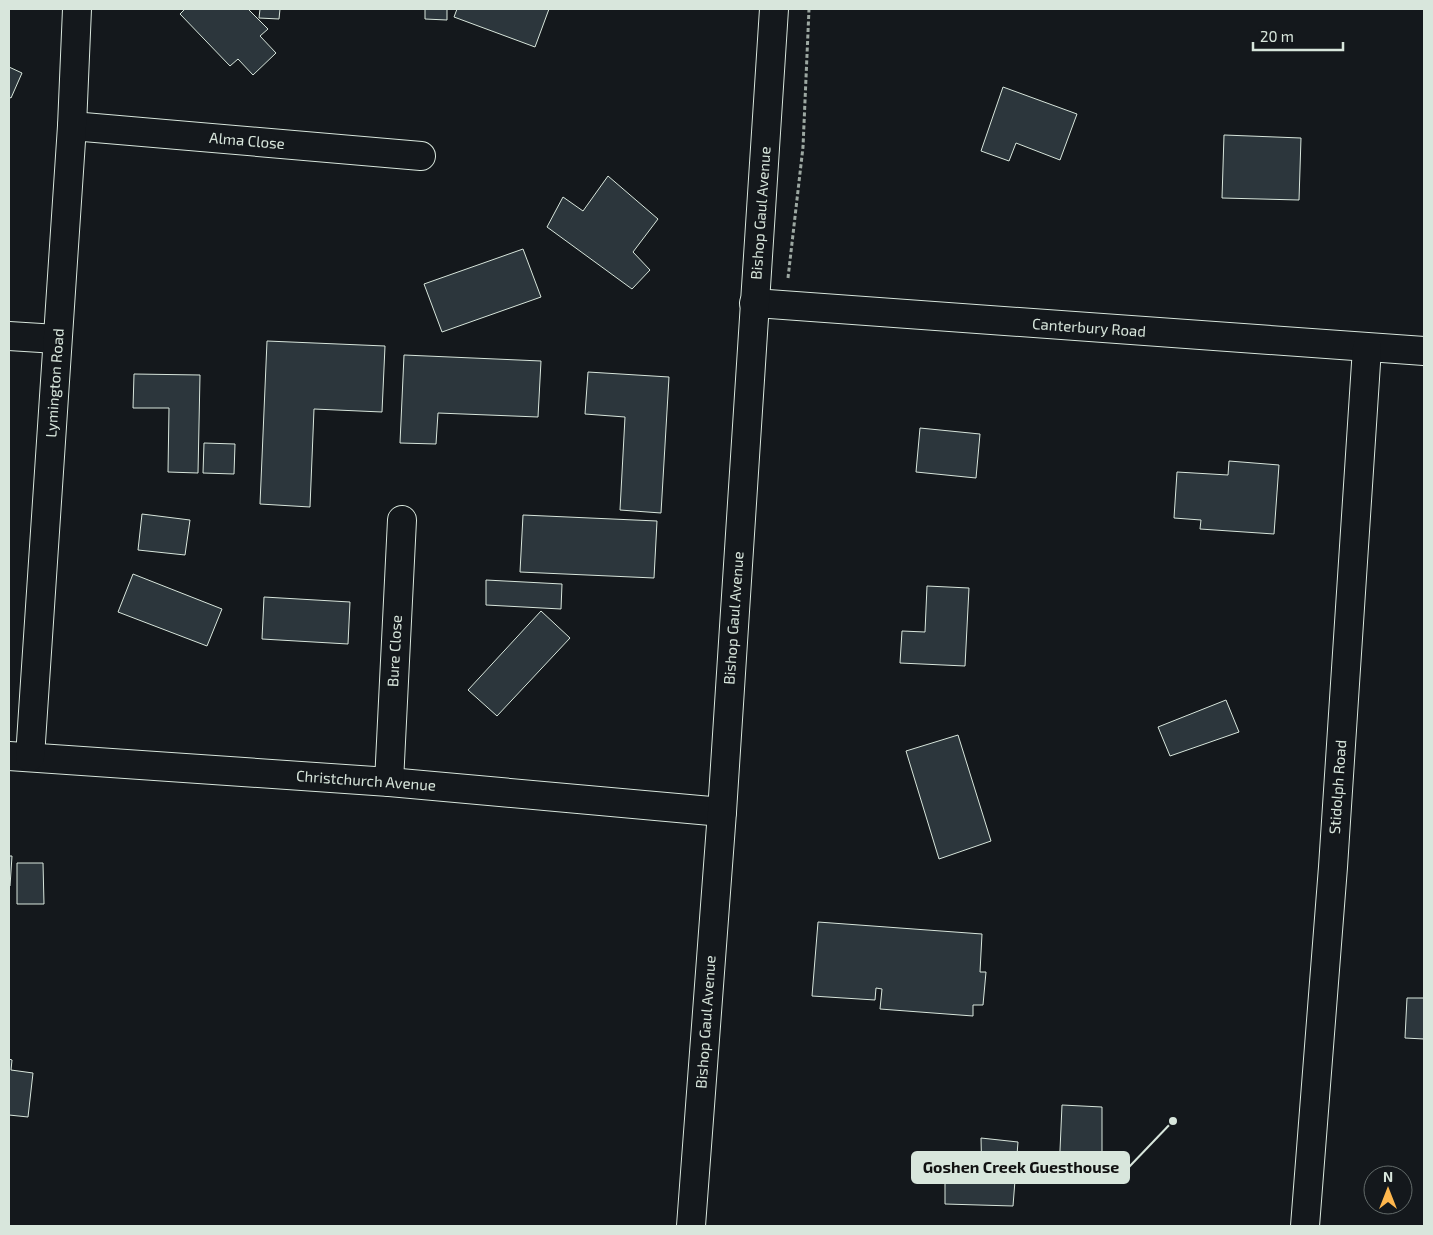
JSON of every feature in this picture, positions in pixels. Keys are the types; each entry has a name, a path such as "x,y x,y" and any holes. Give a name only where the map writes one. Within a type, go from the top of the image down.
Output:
{"street":[{"name":"Lymington Road","path":"19,757 58,339 72,126 77,9"},
{"name":"Bishop Gaul Avenue","path":"690,1226 722,812 774,9"},
{"name":"Alma Close","path":"72,126 421,156"},
{"name":"Canterbury Road","path":"754,303 1424,351"},
{"path":"9,336 58,339"},
{"name":"Stidolph Road","path":"1305,1226 1332,876 1367,348"},
{"name":"Bure Close","path":"389,782 402,520"},
{"name":"Christchurch Avenue","path":"19,757 389,782 722,812"}],"path":[{"path":"785,306 803,147 809,9"}],"building":[{"path":"185,9 248,9 268,29 260,36 276,53 253,75 238,59 230,66 180,14"},
{"path":"260,9 280,9 279,19 259,18"},
{"path":"425,9 447,9 447,20 425,19"},
{"path":"457,9 549,9 535,47 454,17"},
{"path":"9,67 22,73 11,98 9,97"},
{"path":"1003,87 1077,114 1060,160 1016,143 1009,161 981,151"},
{"path":"1224,135 1301,138 1299,200 1222,198"},
{"path":"608,176 658,219 633,252 650,270 632,289 547,227 563,197 583,211"},
{"path":"523,249 541,297 442,332 424,284"},
{"path":"267,341 385,346 382,412 314,409 310,507 260,504"},
{"path":"404,355 541,361 538,417 438,413 436,444 400,443"},
{"path":"588,372 669,377 661,513 620,510 625,417 585,414"},
{"path":"134,374 200,375 198,473 168,472 169,408 133,408"},
{"path":"920,428 980,434 976,478 916,472"},
{"path":"204,443 235,444 234,474 203,473"},
{"path":"1229,461 1279,465 1274,534 1200,529 1201,520 1174,518 1177,472 1228,475"},
{"path":"142,514 190,520 185,555 138,550"},
{"path":"523,515 657,521 654,578 520,572"},
{"path":"133,574 222,609 207,646 118,612"},
{"path":"486,580 562,584 561,609 486,605"},
{"path":"927,586 969,588 965,666 900,663 902,631 925,632"},
{"path":"264,597 350,602 348,644 262,639"},
{"path":"541,611 570,638 497,716 468,690"},
{"path":"1226,700 1239,732 1170,756 1158,727"},
{"path":"958,735 991,841 939,859 906,751"},
{"path":"9,856 12,856 10,886 9,886"},
{"path":"17,863 43,863 44,904 17,904"},
{"path":"818,922 982,934 980,972 986,972 983,1005 973,1005 973,1016 880,1009 882,989 876,988 875,1000 812,996"},
{"path":"1407,998 1424,998 1424,1039 1405,1038"},
{"path":"9,1059 12,1060 11,1070 33,1073 28,1117 9,1115"},
{"path":"1062,1105 1102,1107 1102,1175 1059,1173"},
{"path":"981,1138 1018,1142 1013,1206 945,1204 945,1168 971,1167 971,1181 982,1182"}],"place":[{"name":"Goshen Creek Guesthouse","path":"1173,1121"}]}
